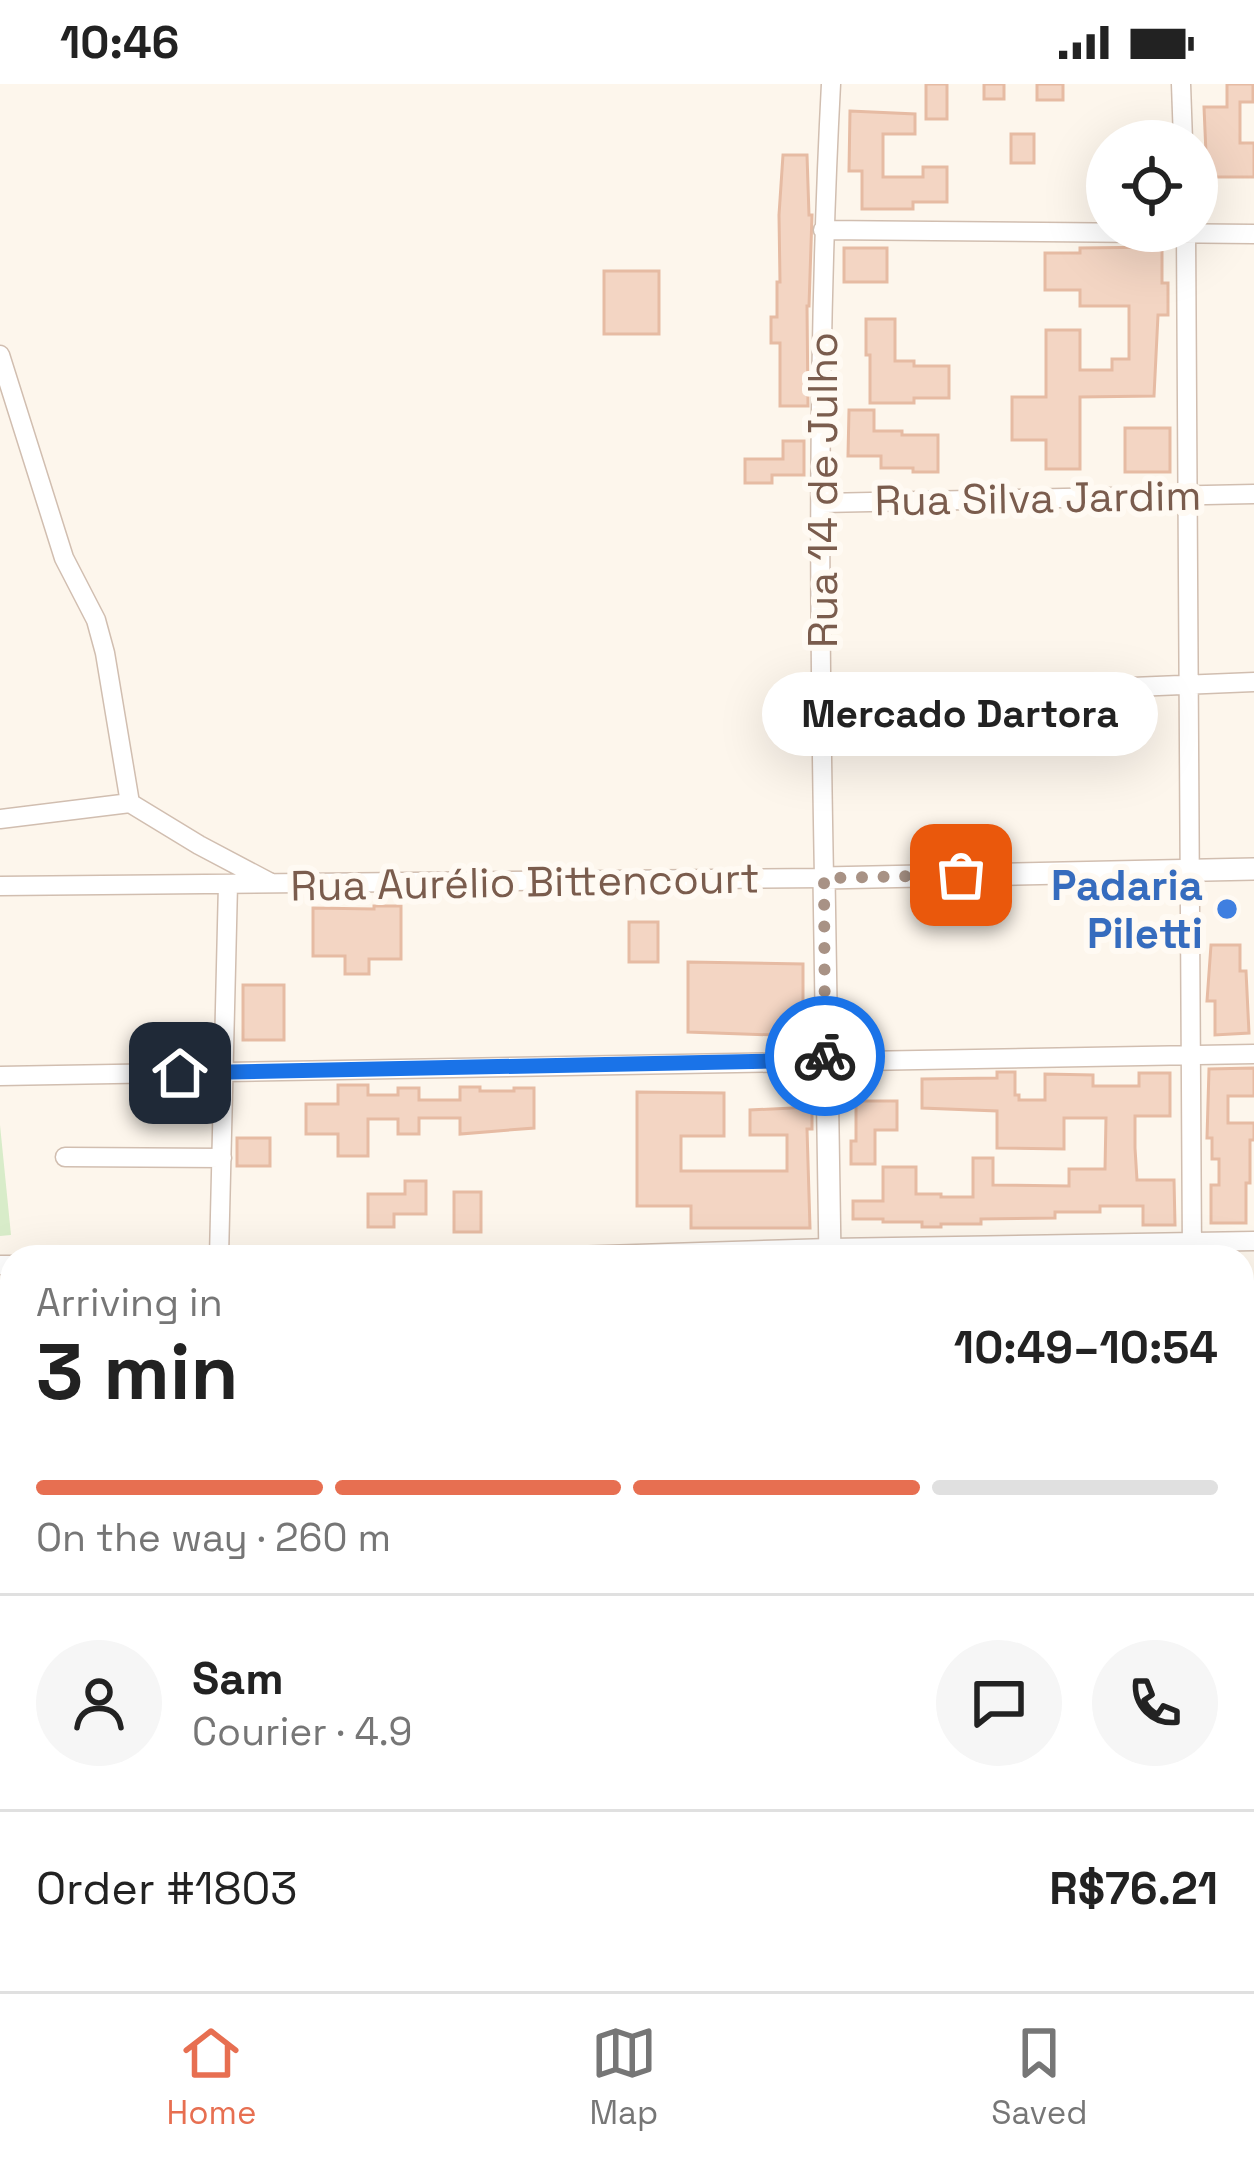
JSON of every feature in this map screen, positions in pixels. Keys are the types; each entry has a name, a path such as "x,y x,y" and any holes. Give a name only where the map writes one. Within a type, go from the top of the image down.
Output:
{"street":[{"name":"Rua 14 de Julho","path":"830,1245 820,700 823,230 831,84"},
{"path":"1181,84 1182,120"},
{"path":"823,230 1086,232"},
{"path":"1218,233 1254,234"},
{"path":"1186,252 1192,1245"},
{"path":"0,355 64,558 96,620 130,803"},
{"name":"Rua Silva Jardim","path":"822,503 1254,494"},
{"path":"820,700 1254,682"},
{"path":"0,819 130,803 276,886"},
{"name":"Rua Aurélio Bittencourt","path":"0,886 276,886 1254,869"},
{"path":"219,1245 228,884"},
{"path":"0,1076 1254,1054"},
{"path":"65,1157 222,1158"}],"green space":[{"path":"0,1125 11,1235 0,1236"}],"building":[{"path":"926,84 947,84 947,119 926,119"},
{"path":"984,84 1004,84 1004,99 984,99"},
{"path":"1037,84 1063,84 1063,100 1037,100"},
{"path":"1227,84 1253,84 1253,102 1240,102 1240,143 1254,143 1254,177 1218,177 1218,120 1205,120 1204,107 1227,107"},
{"path":"850,111 915,114 915,134 883,134 883,177 923,177 923,167 947,167 947,202 913,202 913,209 862,209 862,171 849,171"},
{"path":"1011,134 1034,134 1034,163 1011,163"},
{"path":"783,155 807,155 812,215 808,406 780,406 780,343 771,343 771,317 777,317 780,282"},
{"path":"844,248 887,248 887,282 844,282"},
{"path":"1080,248 1086,252 1162,252 1168,315 1158,315 1154,396 1080,397 1080,469 1046,469 1046,440 1012,440 1012,397 1046,397 1046,330 1080,330 1080,370 1112,370 1112,359 1129,359 1129,306 1080,306 1080,290 1045,290 1045,253 1080,253"},
{"path":"604,271 659,271 659,334 604,334"},
{"path":"866,319 895,319 895,361 949,366 949,398 870,403"},
{"path":"849,410 874,410 874,431 938,435 938,472 881,468 881,456 848,456"},
{"path":"1125,428 1170,428 1170,472 1125,472"},
{"path":"783,441 804,441 804,475 772,475 772,483 745,483 745,459 783,459"},
{"path":"401,906 401,959 369,959 369,974 345,974 345,956 313,956 313,908"},
{"path":"629,922 658,922 658,962 629,962"},
{"path":"1211,945 1240,945 1249,1033 1215,1035 1215,1001 1207,1001"},
{"path":"688,962 803,964 803,1036 688,1032"},
{"path":"243,985 284,985 284,1040 243,1040"},
{"path":"1254,1068 1254,1096 1228,1096 1228,1123 1254,1123 1246,1223 1211,1223 1211,1185 1219,1185 1219,1159 1212,1159 1212,1138 1207,1138 1209,1069"},
{"path":"997,1072 1015,1072 1019,1100 1045,1100 1045,1074 1093,1075 1093,1086 1139,1086 1139,1073 1170,1073 1170,1116 1135,1116 1135,1148 1137,1180 1174,1180 1175,1225 1143,1225 1143,1206 1100,1206 1100,1212 1055,1212 1055,1218 981,1219 981,1224 941,1227 853,1219 853,1201 883,1201 883,1167 916,1167 916,1194 941,1197 973,1197 973,1158 993,1158 993,1185 1069,1186 1069,1169 1105,1169 1106,1118 1064,1118 1064,1149 997,1148 997,1111 922,1108 922,1079 997,1078"},
{"path":"338,1085 368,1085 368,1095 398,1095 398,1088 419,1088 419,1100 460,1100 460,1087 480,1087 480,1091 534,1088 534,1128 460,1134 460,1118 419,1118 419,1134 398,1134 398,1119 368,1119 368,1156 338,1156 338,1134 306,1134 306,1104 338,1104"},
{"path":"637,1092 724,1093 724,1136 681,1136 681,1171 787,1171 787,1135 750,1135 750,1110 812,1107 812,1129 807,1129 810,1228 691,1228 691,1206 637,1206"},
{"path":"856,1101 897,1101 897,1130 875,1130 875,1164 851,1164"},
{"path":"237,1138 270,1138 270,1166 237,1166"},
{"path":"405,1181 426,1181 426,1214 394,1214 394,1227 368,1227 368,1194 405,1194"},
{"path":"454,1192 481,1192 481,1232 454,1232"}],"way so far":[{"path":"825,1056 824,878 961,875"}],"place":[{"name":"Mercado Dartora","path":"961,875"},
{"name":"Padaria Piletti","path":"1227,909"}],"route":[{"path":"180,1073 825,1060 825,1056"}]}
